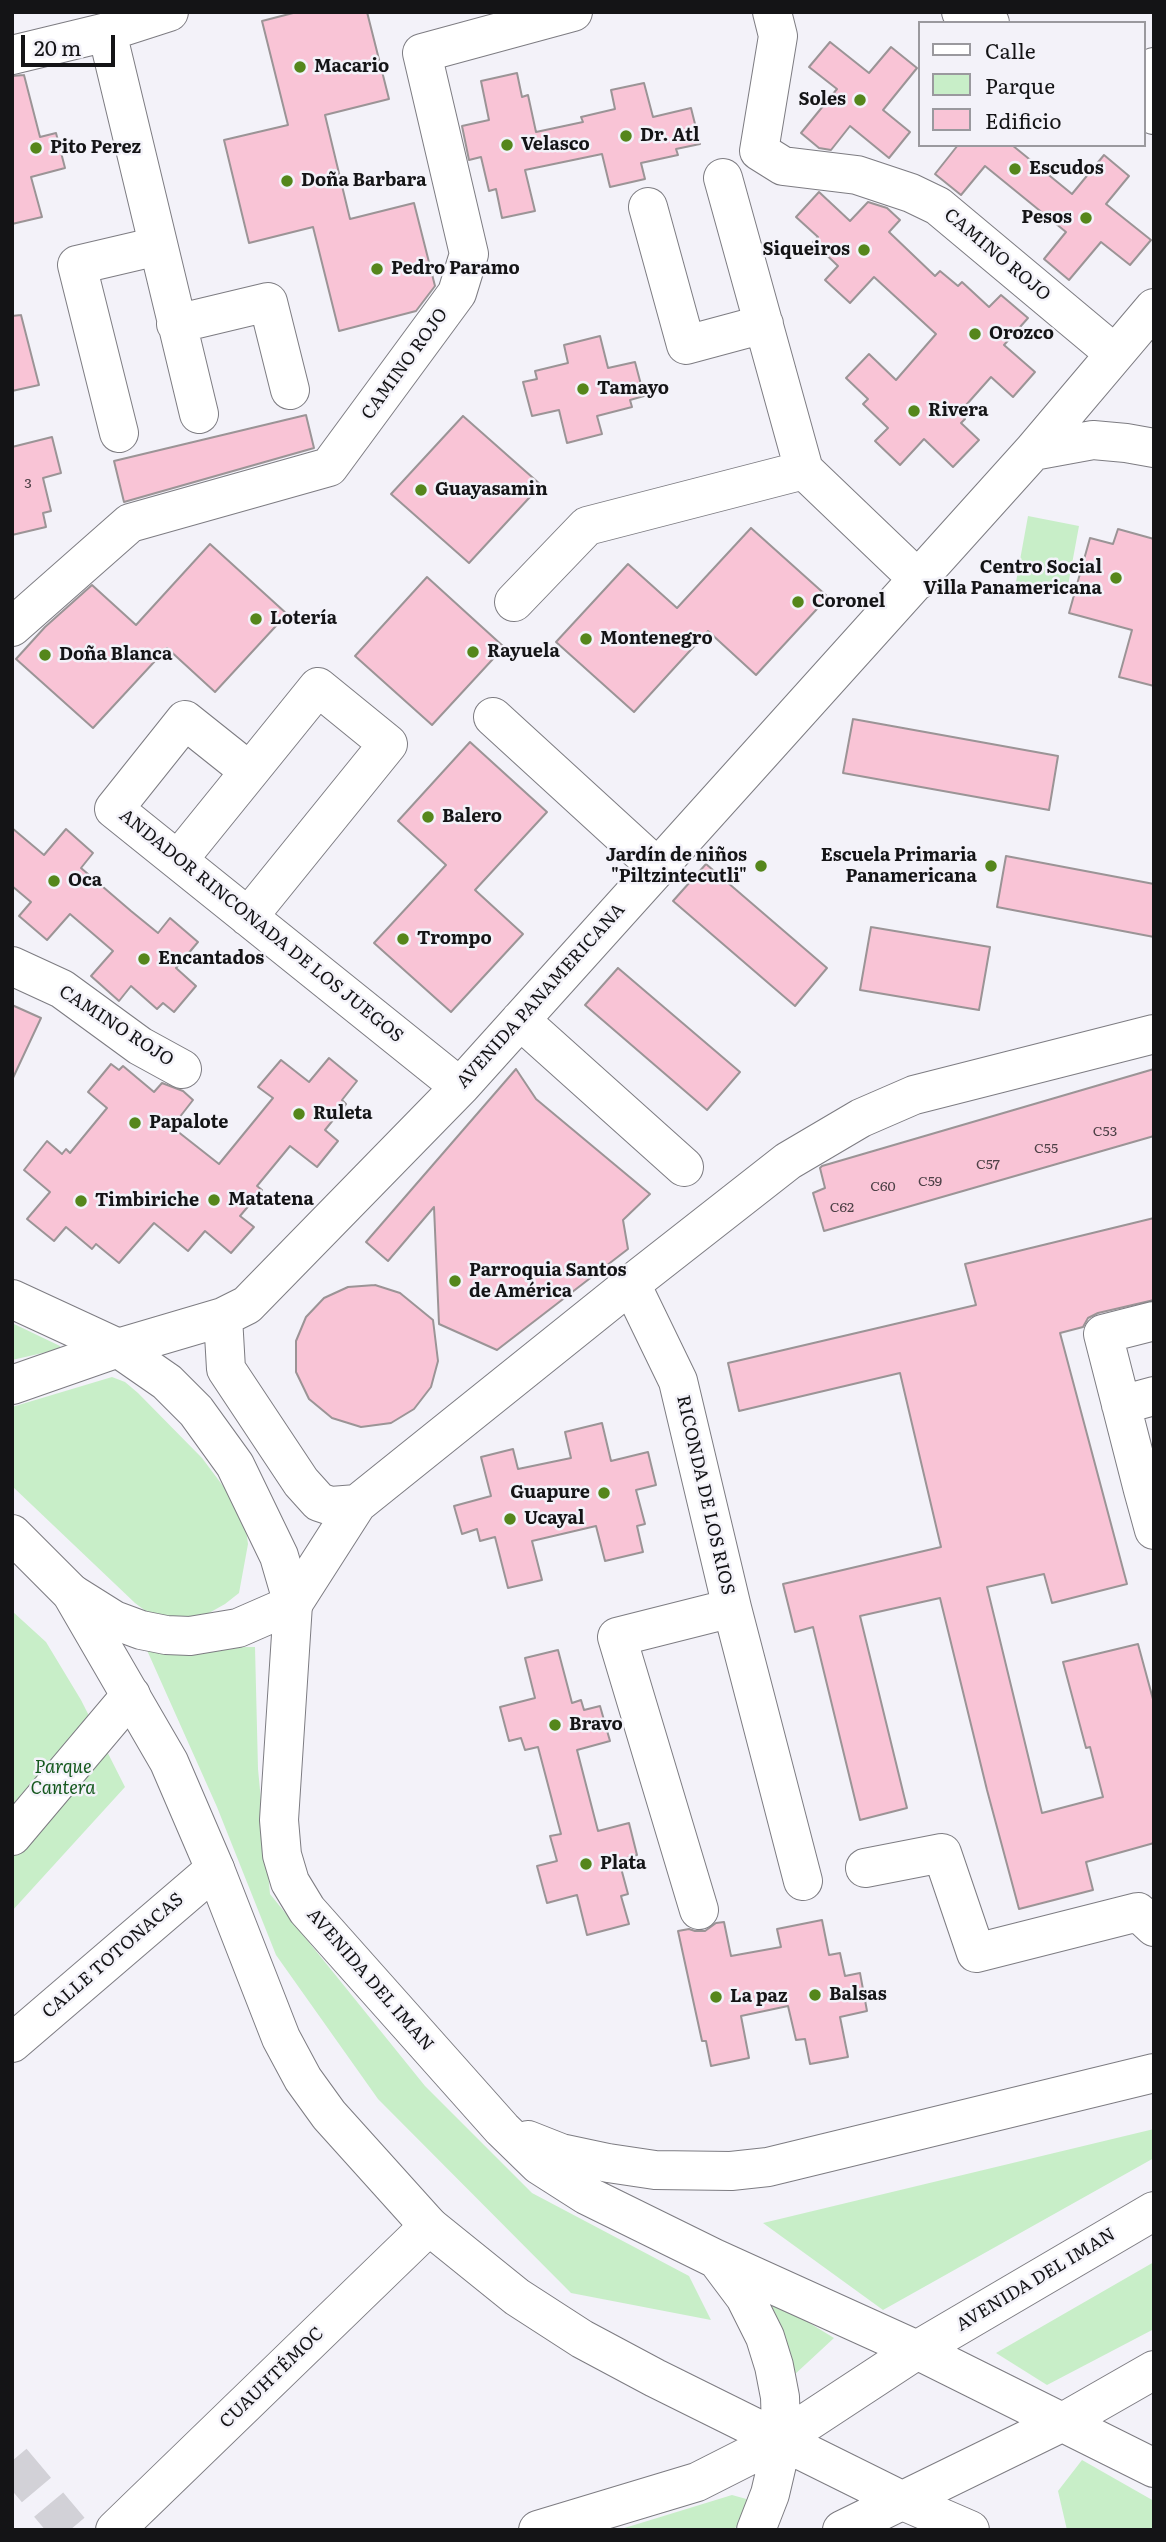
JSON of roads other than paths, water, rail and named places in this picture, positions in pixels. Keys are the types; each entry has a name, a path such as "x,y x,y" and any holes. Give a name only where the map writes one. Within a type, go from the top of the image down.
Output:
{"street":[{"path":"12,55 107,32 169,12"},
{"name":"CAMINO ROJO","path":"12,627 130,523 329,467 457,293 469,254 422,53 573,12"},
{"name":"CAMINO ROJO","path":"772,12 778,36 760,151 783,166 857,175 938,205 1115,354"},
{"path":"961,12 985,21"},
{"path":"107,32 199,414"},
{"path":"723,178 804,470 919,580"},
{"path":"648,207 686,345 764,324"},
{"path":"119,433 78,265 158,246"},
{"path":"176,324 268,302 290,390"},
{"name":"AVENIDA PANAMERICANA","path":"12,1385 118,1348 223,1317 247,1304 460,1087 919,580 1154,308"},
{"path":"1033,450 1093,440 1154,448"},
{"path":"514,602 587,526 804,470"},
{"path":"178,860 317,687 388,744 248,917"},
{"path":"493,717 657,868"},
{"name":"ANDADOR RINCONADA DE LOS JUEGOS","path":"249,772 185,720 114,809 460,1087"},
{"name":"CAMINO ROJO","path":"12,966 62,989 140,1046 182,1069"},
{"path":"520,1020 684,1167"},
{"path":"12,1534 71,1592 114,1620 141,1630 190,1636 238,1628 293,1604 357,1504 788,1161 861,1118 914,1095 1154,1034"},
{"name":"RICONDA DE LOS RIOS","path":"631,1284 678,1381 732,1608 617,1637 699,1910"},
{"name":"AVENIDA DEL IMAN","path":"12,1299 118,1348 167,1382 196,1411 235,1465 279,1556 293,1604 279,1820 282,1855 290,1882 307,1910 502,2129 539,2165 586,2195 715,2258 917,2350 1154,2468"},
{"path":"223,1317 226,1369 301,1482 319,1502 331,1506 357,1504"},
{"path":"1154,1321 1103,1334 1138,1401 1154,1530"},
{"path":"71,1592 169,1762 215,1869 281,2038 303,2079 329,2115 429,2226 517,2297 582,2339 903,2501 970,2530"},
{"path":"732,1608 803,1881"},
{"path":"17,1822 131,1695"},
{"path":"865,1868 942,1853 976,1953 1138,1912 1154,1927"},
{"name":"CALLE TOTONACAS","path":"12,2043 215,1869"},
{"path":"502,2129 561,2153 608,2163 655,2170 731,2171 768,2167 1154,2073"},
{"name":"AVENIDA DEL IMAN","path":"538,2530 697,2482 780,2440 917,2350 1154,2211"},
{"name":"CUAUHTÉMOC","path":"115,2530 429,2226"},
{"path":"715,2258 745,2297 765,2337 780,2397 778,2460 770,2494 755,2530"},
{"path":"842,2530 1063,2422 1154,2370"}],"tunnel":[{"path":"12,2461 70,2530"}],"place":[{"name":"Macario","path":"300,67"},
{"name":"Soles","path":"860,100"},
{"name":"Dr. Atl","path":"626,136"},
{"name":"Velasco","path":"507,145"},
{"name":"Pito Perez","path":"36,148"},
{"name":"Escudos","path":"1015,169"},
{"name":"Doña Barbara","path":"287,181"},
{"name":"Pesos","path":"1086,218"},
{"name":"Siqueiros","path":"864,250"},
{"name":"Pedro Paramo","path":"377,269"},
{"name":"Orozco","path":"975,334"},
{"name":"Tamayo","path":"583,389"},
{"name":"Rivera","path":"914,411"},
{"name":"Guayasamin","path":"421,490"},
{"name":"Centro Social Villa Panamericana","path":"1116,578"},
{"name":"Coronel","path":"798,602"},
{"name":"Lotería","path":"256,619"},
{"name":"Montenegro","path":"586,639"},
{"name":"Rayuela","path":"473,652"},
{"name":"Doña Blanca","path":"45,655"},
{"name":"Balero","path":"428,817"},
{"name":"Jardín de niños \"Piltzintecutli\"","path":"761,866"},
{"name":"Escuela Primaria Panamericana","path":"991,866"},
{"name":"Oca","path":"54,881"},
{"name":"Trompo","path":"403,939"},
{"name":"Encantados","path":"144,959"},
{"name":"Ruleta","path":"299,1114"},
{"name":"Papalote","path":"135,1123"},
{"name":"Matatena","path":"214,1200"},
{"name":"Timbiriche","path":"81,1201"},
{"name":"Parroquia Santos de América","path":"455,1281"},
{"name":"Guapure","path":"604,1493"},
{"name":"Ucayal","path":"510,1519"},
{"name":"Bravo","path":"555,1725"},
{"name":"Plata","path":"586,1864"},
{"name":"Balsas","path":"815,1995"},
{"name":"La paz","path":"716,1997"}],"park label":[{"name":"Parque Cantera","path":"63,1778"}]}
